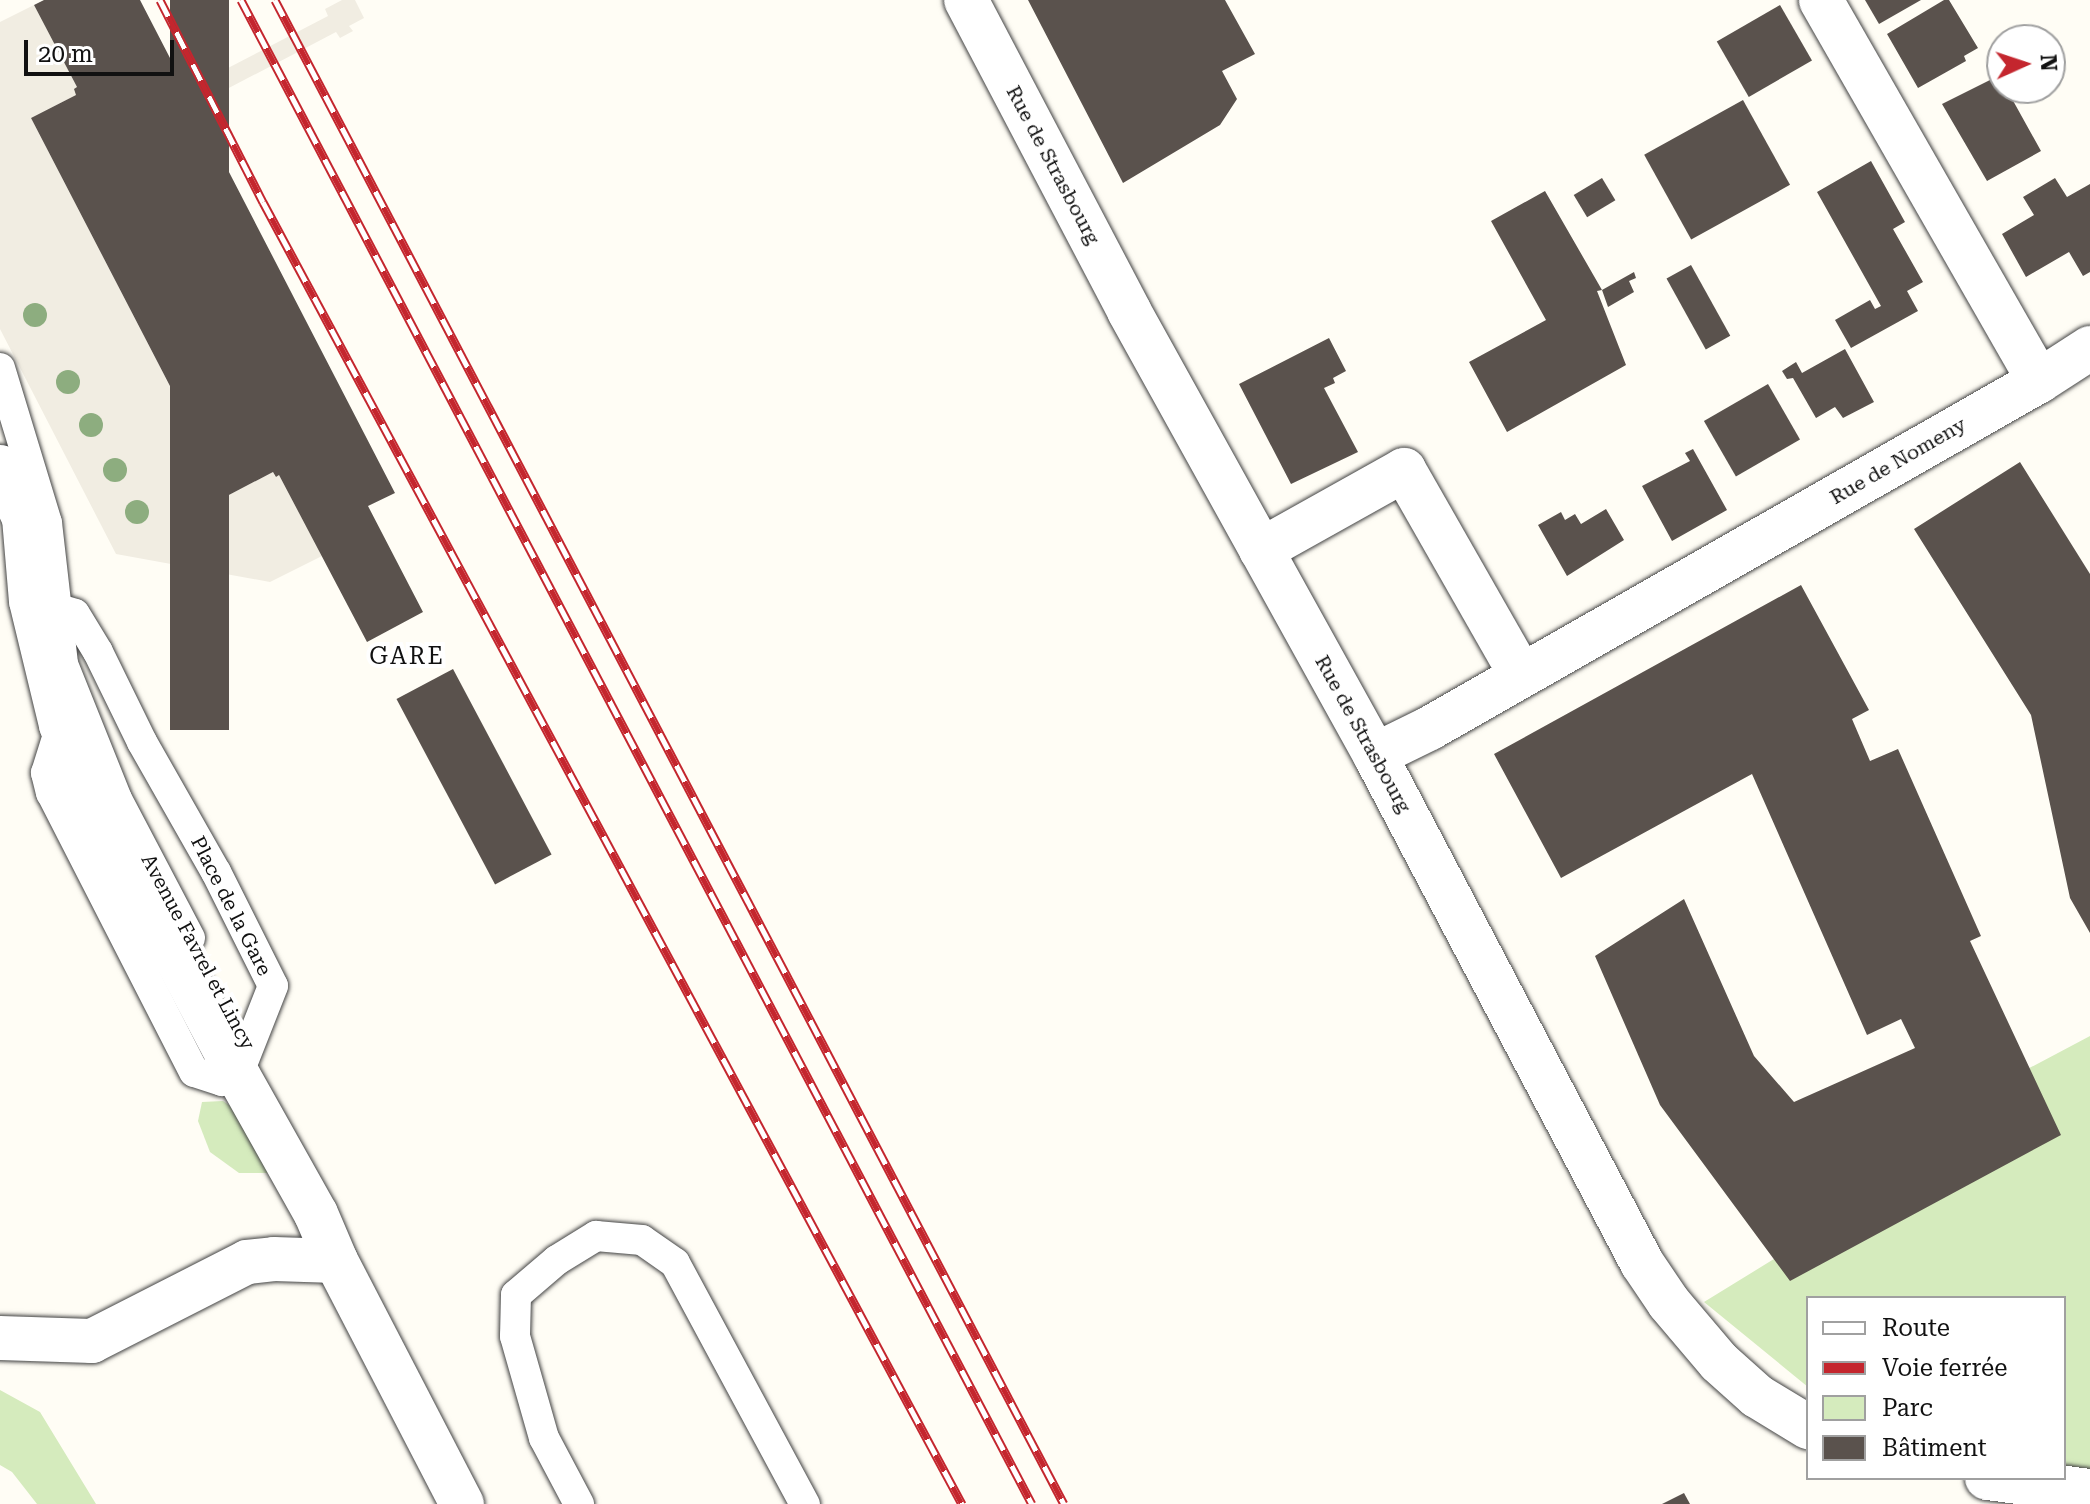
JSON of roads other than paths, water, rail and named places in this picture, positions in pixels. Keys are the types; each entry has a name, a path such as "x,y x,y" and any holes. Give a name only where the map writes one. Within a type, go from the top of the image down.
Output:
{"street":[{"name":"Rue de Strasbourg","path":"966,0 1129,311 1375,755 1642,1263 1669,1303 1719,1362 1757,1396 1806,1426"},
{"path":"1821,0 2039,381"},
{"name":"Rue de Nomeny","path":"1375,755 2039,381 2090,348"},
{"name":"Avenue Favrel et Lincy","path":"0,467 24,518 43,605 61,725 97,808 243,1061 336,1261 462,1504"},
{"path":"1261,550 1404,470 1521,675"},
{"path":"0,1338 92,1341 247,1262 274,1259 336,1261"},
{"path":"2003,1480 2090,1491"}],"lane":[{"name":"Avenue Favrel et Lincy","path":"0,368 47,523 43,605 117,799 243,1061 484,1504"},
{"name":"Place de la Gare","path":"43,605 75,614 98,652 142,742 216,872 273,986 243,1061"},
{"path":"579,1504 544,1438 515,1336 516,1295 557,1260 596,1236 642,1240 675,1263 805,1504"}],"railway":[{"path":"160,0 263,202 962,1504"},
{"path":"241,0 1032,1504"},
{"path":"275,0 1064,1504"}],"district":[{"name":"GARE","path":"407,657"}]}
